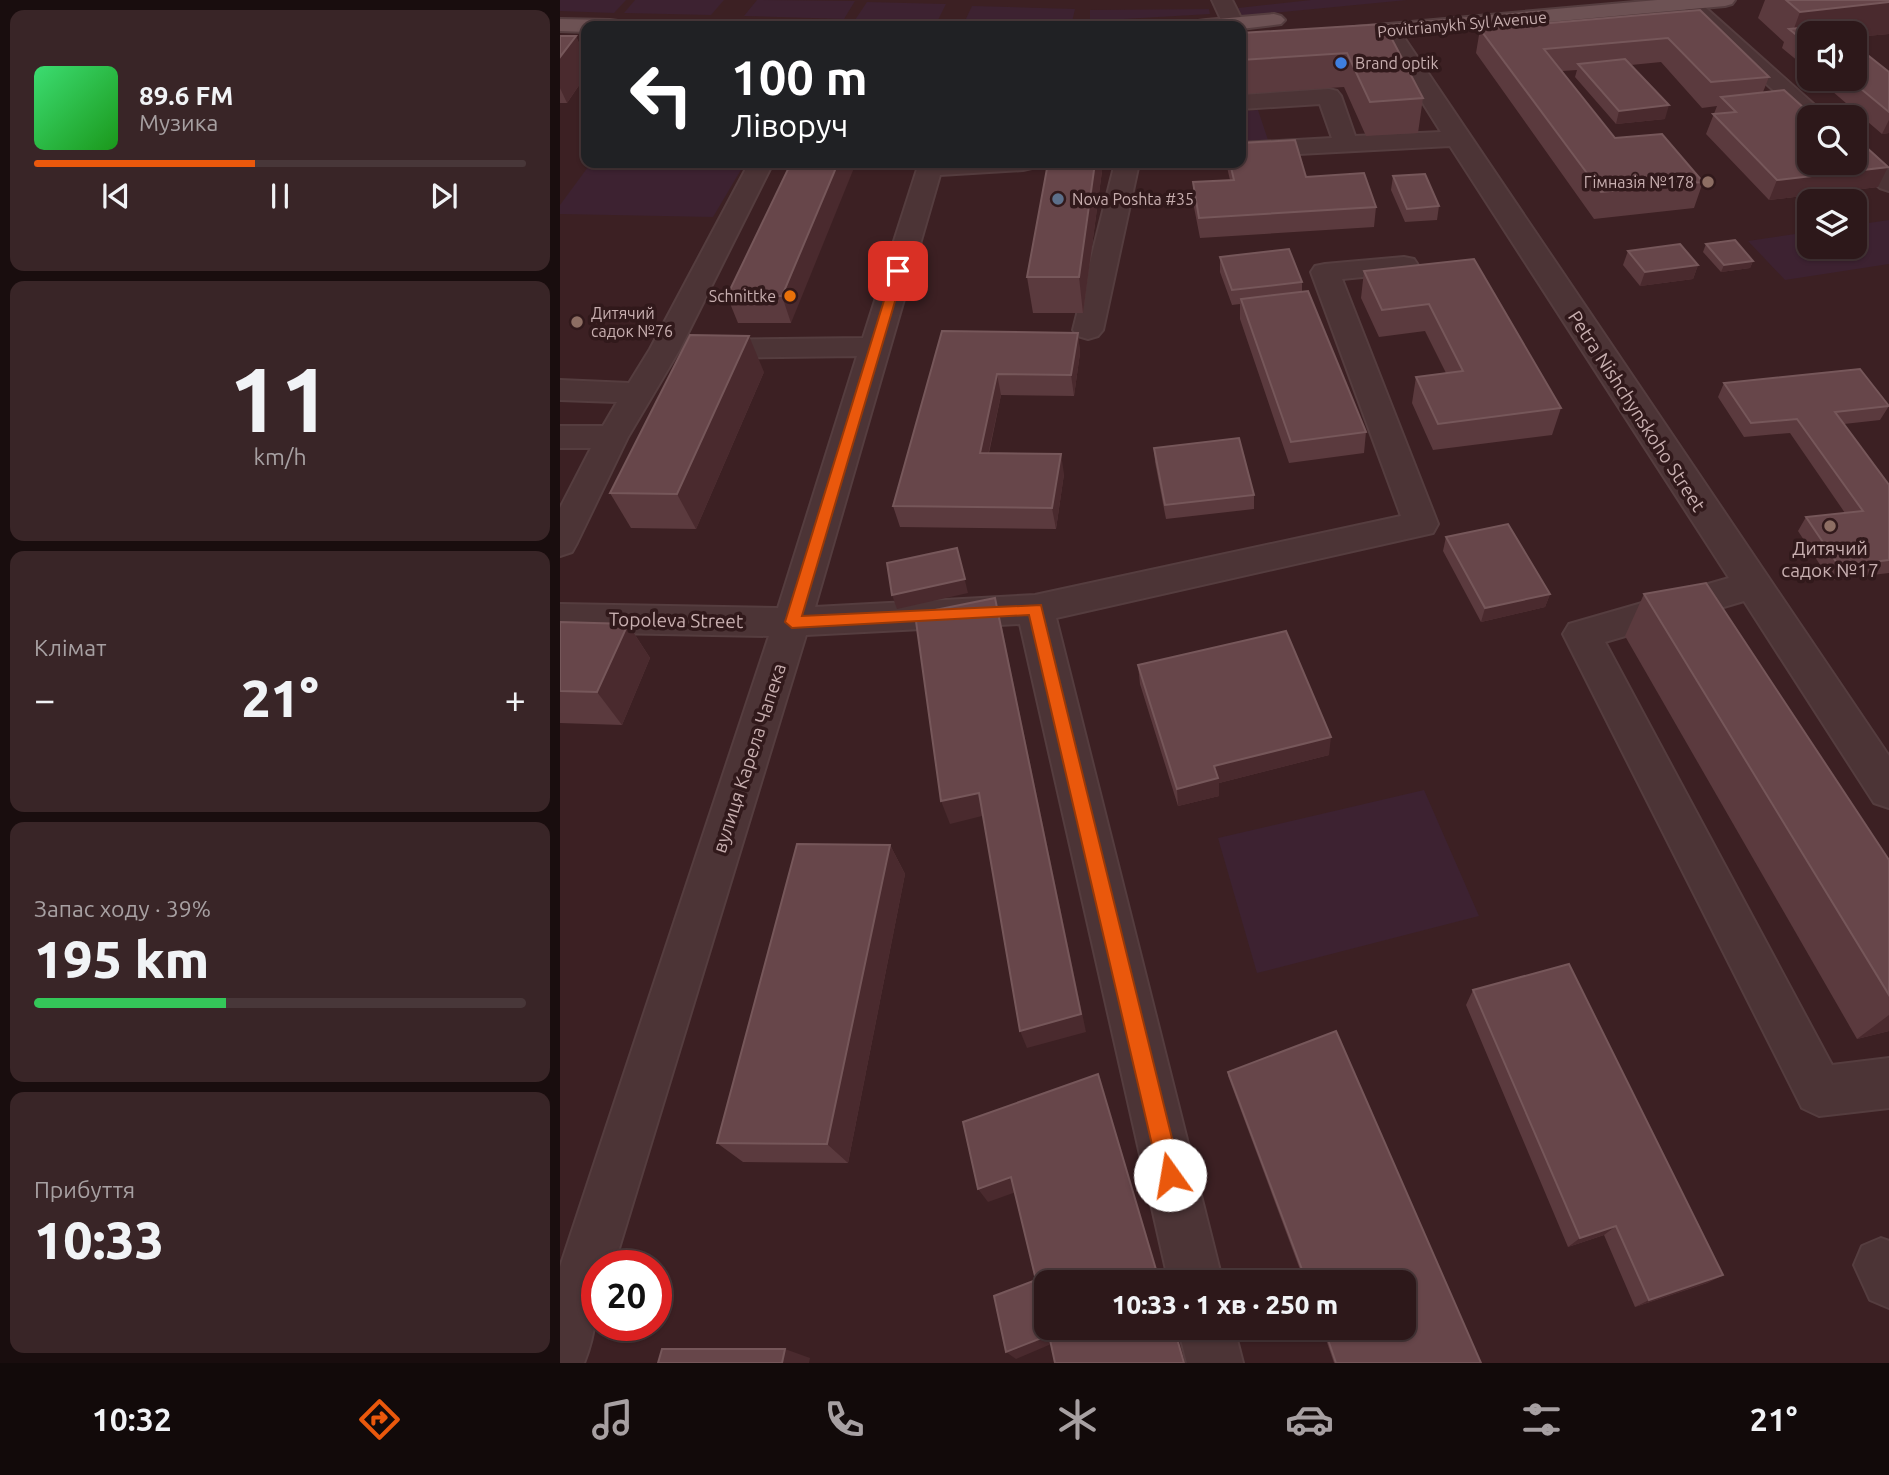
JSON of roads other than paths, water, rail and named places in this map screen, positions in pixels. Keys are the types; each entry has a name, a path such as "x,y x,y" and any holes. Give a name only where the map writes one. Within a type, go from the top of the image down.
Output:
{"main road":[{"name":"Povitrianykh Syl Avenue","path":"1439,5 1503,0"},
{"name":"Povitrianykh Syl Avenue","path":"1246,34 1388,30 1725,0"},
{"name":"Povitrianykh Syl Avenue","path":"1246,32 1298,18"},
{"path":"560,25 581,25"}],"street":[{"path":"1222,0 1231,21"},
{"path":"1687,2 1803,105"},
{"name":"Petra Nishchynskoho Street","path":"1388,30 1751,585 1889,790"},
{"path":"1246,102 1329,96 1346,144"},
{"path":"1246,150 1457,138"},
{"path":"1867,163 1889,183"},
{"path":"560,543 612,437 665,349 758,168"},
{"name":"вулиця Карела Чапека","path":"560,1352 792,622 929,168"},
{"path":"1088,330 1126,168"},
{"name":"Topoleva Street","path":"560,618 792,622 1035,609 1421,524 1325,272 1404,265"},
{"path":"665,349 875,347"},
{"path":"560,390 639,393"},
{"path":"560,437 612,437"},
{"path":"1751,585 1583,634 1819,1091 1889,1083"},
{"path":"1035,609 1193,1270"},
{"path":"1209,1340 1215,1363"}],"place":[{"name":"Brand optik","path":"1341,63"},
{"name":"Гімназія №178","path":"1708,182"},
{"name":"Nova Poshta #35","path":"1058,199"},
{"name":"Schnittke","path":"790,296"},
{"name":"Дитячий садок №76","path":"577,322"},
{"name":"Дитячий садок №17","path":"1830,526"}]}
